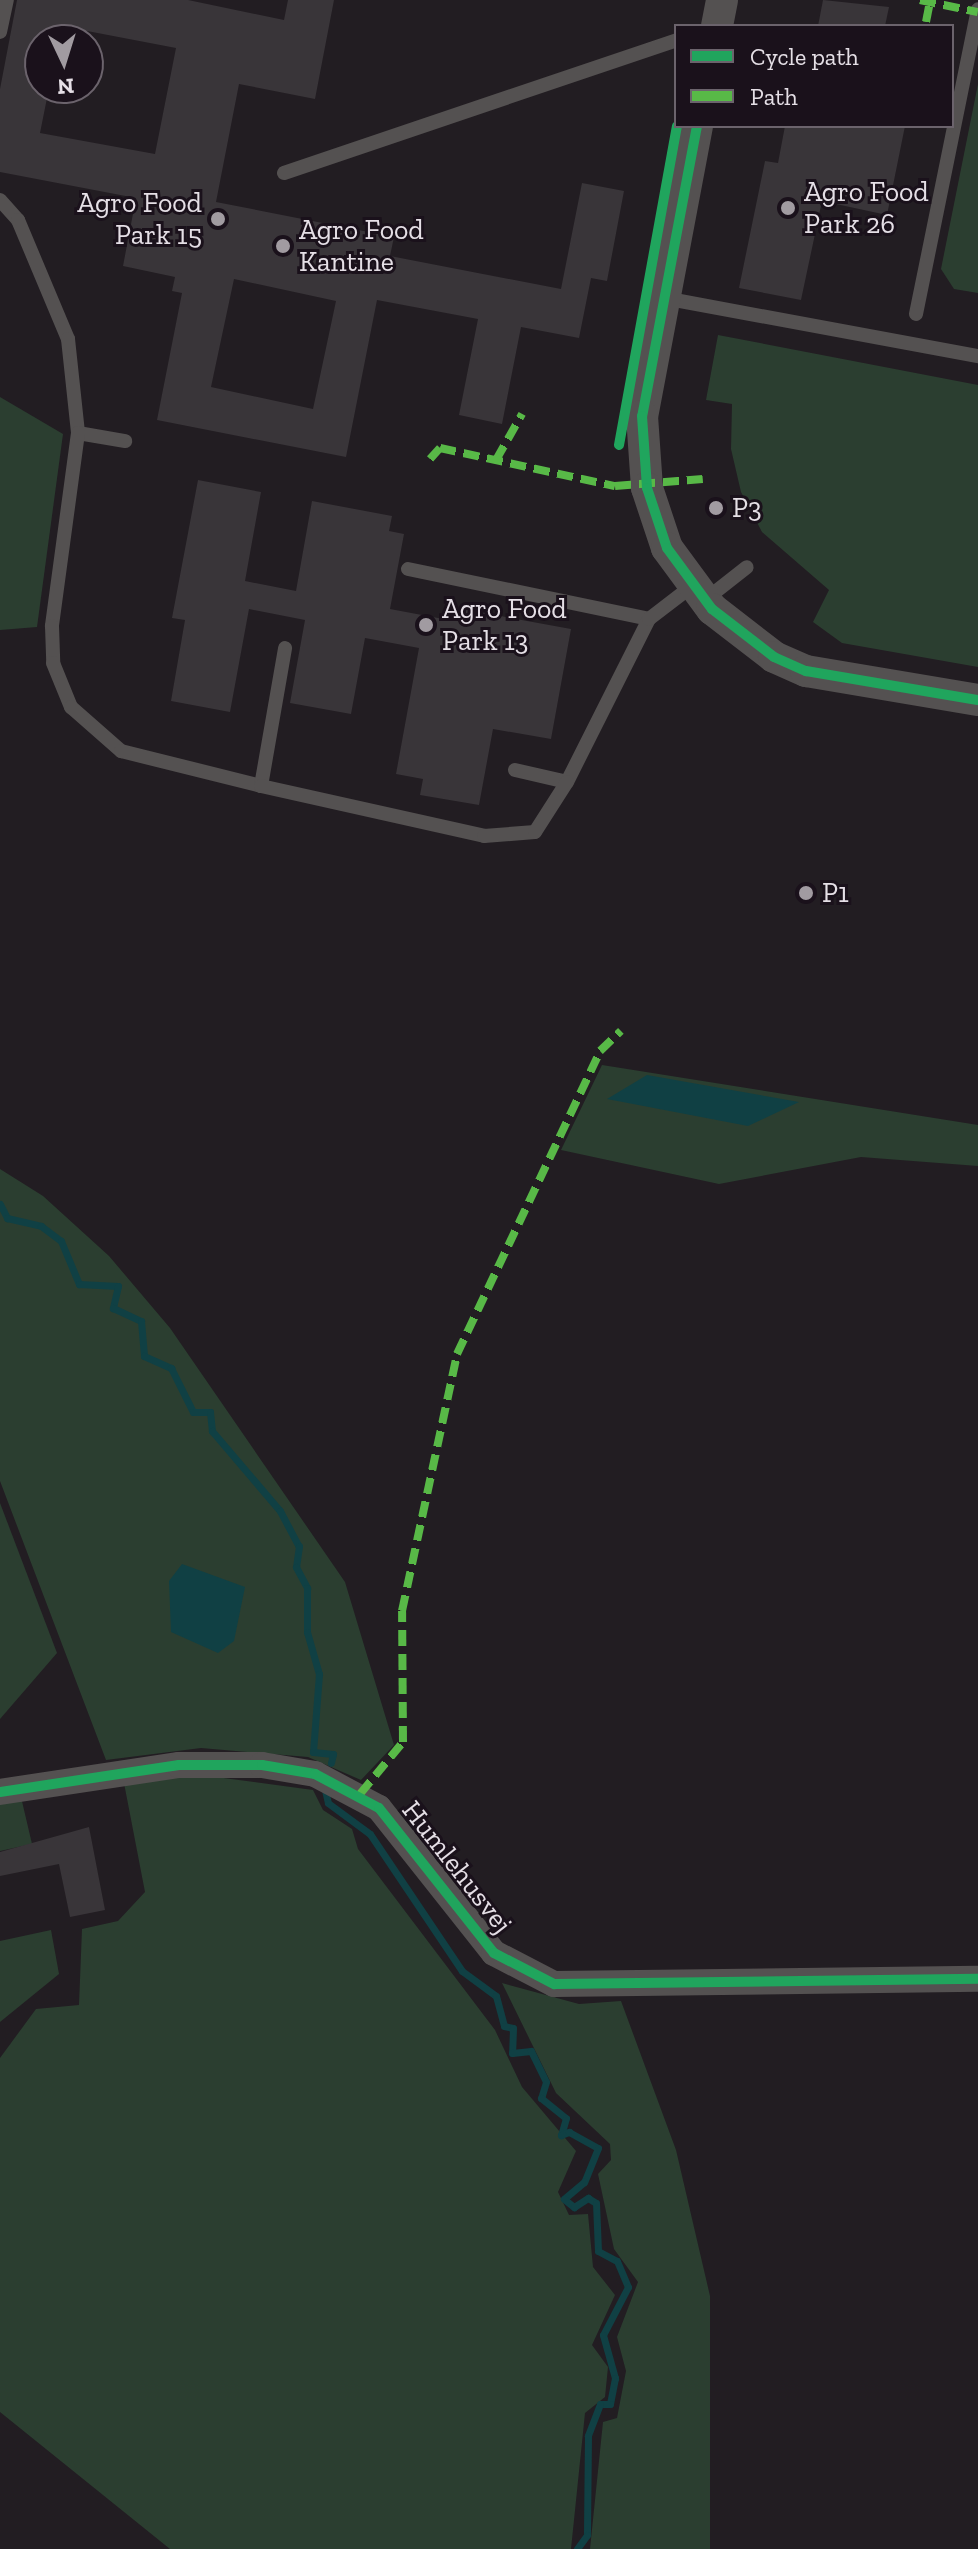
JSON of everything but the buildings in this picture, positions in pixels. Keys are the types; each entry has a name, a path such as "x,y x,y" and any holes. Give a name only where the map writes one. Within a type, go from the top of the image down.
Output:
{"street":[{"path":"717,24 722,0"},
{"path":"697,128 645,390 644,462 667,548 699,593 774,657 806,671 978,700"},
{"name":"Humlehusvej","path":"0,1792 179,1765 262,1765 326,1778 360,1794 399,1828 494,1953 554,1984 978,1979"}],"lane":[{"path":"0,32 7,0"},
{"path":"954,127 978,9"},
{"path":"284,173 674,41"},
{"path":"916,314 954,128"},
{"path":"0,200 18,220 68,339 78,433 52,626 53,663 71,707 121,751 484,836 535,832 567,782 649,619 747,567"},
{"path":"663,298 978,356"},
{"path":"78,433 125,441"},
{"path":"408,569 649,619"},
{"path":"261,786 285,648"},
{"path":"515,770 567,782"}],"green space":[{"path":"978,84 978,293 954,289 941,269"},
{"path":"718,335 978,385 978,667 842,643 813,622 829,590 762,532 741,492 731,449 732,404 706,400"},
{"path":"0,397 63,434 37,627 0,630"},
{"path":"602,1065 978,1125 978,1166 861,1157 719,1184 561,1150"},
{"path":"0,1169 43,1196 109,1256 170,1328 345,1582 394,1745 361,1780 308,1757 201,1748 106,1760 0,1481"},
{"path":"0,1503 57,1653 0,1719"},
{"path":"201,1775 313,1790 323,1810 352,1829 358,1849 495,2030 522,2087 576,2151 558,2192 569,2215 588,2214 593,2267 615,2295 592,2345 608,2367 605,2397 585,2413 571,2549 170,2549 0,2412 0,2058 36,2009 79,2005 82,1929 118,1921 145,1892 124,1783"},
{"path":"21,1797 32,1844 0,1851 0,1801"},
{"path":"51,1930 59,1974 0,2022 0,1941"},
{"path":"502,1983 579,2004 621,2001 676,2150 710,2296 710,2549 590,2549 603,2422 617,2418 626,2371 617,2337 638,2282 614,2249 598,2174 611,2160 610,2144 556,2093"}],"water":[{"path":"647,1075 799,1102 748,1126 607,1099"},
{"path":"182,1564 245,1587 234,1641 218,1653 171,1632 169,1581"}],"waterway":[{"path":"0,1204 7,1218 41,1226 61,1241 79,1284 118,1286 113,1308 141,1321 144,1356 171,1368 193,1412 210,1412 212,1431 280,1511 299,1546 296,1567 307,1588 307,1632 319,1674 313,1752 333,1754 331,1763"},
{"path":"325,1790 328,1803 370,1834 462,1971 496,1996 504,2026 513,2028 512,2053 531,2051 546,2082 541,2098 566,2118 561,2135 569,2132 598,2148 584,2182 564,2199 574,2207 588,2198 596,2203 598,2251 617,2261 628,2287 603,2335 615,2378 610,2404 600,2404 588,2436 587,2535 577,2549"}],"marked path":[{"path":"920,0 978,12"},
{"path":"926,22 930,2"},
{"path":"496,460 522,414"},
{"path":"430,459 440,448 615,486 703,479"},
{"path":"360,1794 403,1742 402,1611 457,1354 600,1051 621,1031"}],"cycle path":[{"path":"619,445 677,128"},
{"path":"697,128 642,416 647,488 667,548 712,609 774,657 806,671 978,700"},
{"path":"0,1792 179,1765 262,1765 315,1774 379,1808 494,1953 554,1984 978,1979"}],"place":[{"name":"Agro Food Park 26","path":"788,208"},
{"name":"Agro Food Park 15","path":"218,219"},
{"name":"Agro Food Kantine","path":"283,246"},
{"name":"P3","path":"716,508"},
{"name":"Agro Food Park 13","path":"426,625"},
{"name":"P1","path":"806,893"}]}
